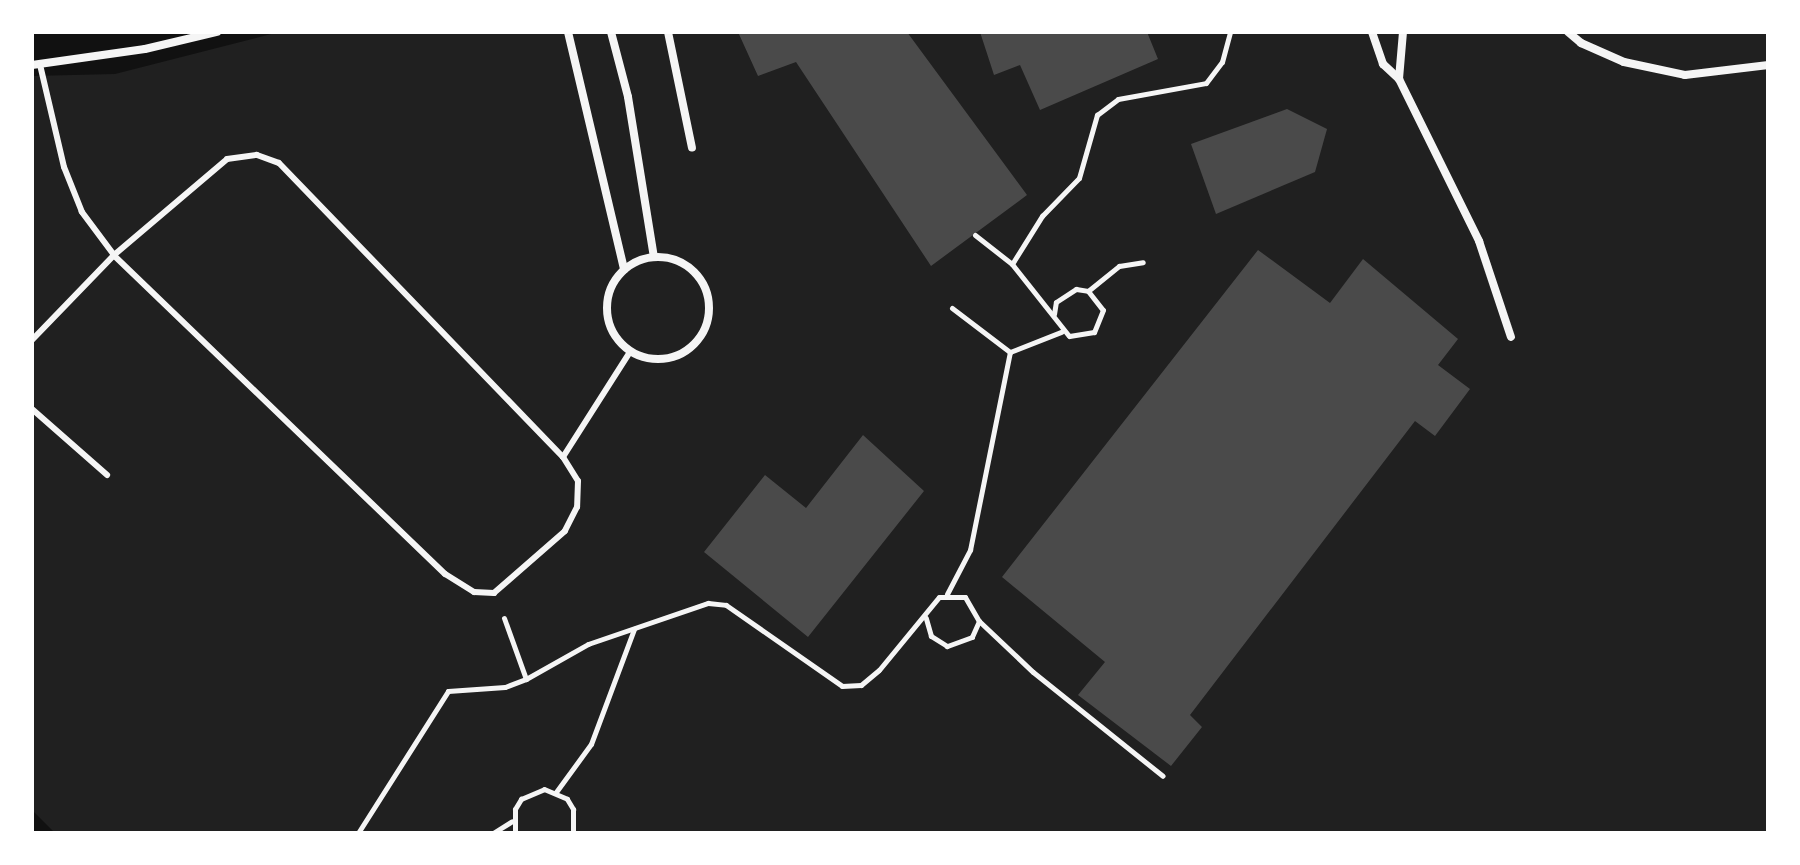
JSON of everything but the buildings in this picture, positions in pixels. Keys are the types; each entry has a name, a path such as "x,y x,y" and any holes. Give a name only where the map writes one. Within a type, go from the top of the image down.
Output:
{"street":[{"path":"36,65 217,32"},
{"path":"568,32 624,269"},
{"path":"611,32 628,97 654,257"},
{"path":"668,32 692,148"},
{"path":"1372,32 1383,64 1399,79 1479,241 1511,337"},
{"path":"1399,79 1403,32"},
{"path":"1568,32 1624,62 1685,75 1768,65"},
{"path":"654,257 685,264 698,275 709,305 708,321 691,348 677,356 645,359 630,352 618,341 607,311 608,296 624,269 654,257"}],"lane":[{"path":"32,340 114,255 227,159 257,155 279,163 563,457 578,481 577,507 565,531 494,593 474,592 445,574 114,255 82,212 64,167 36,65"},
{"path":"563,457 630,352"},
{"path":"32,409 107,475"}],"path":[{"path":"1012,264 1042,216 1079,178 1097,115 1118,99 1206,83 1222,62 1230,32"},
{"path":"975,235 1012,264 1054,314 1061,331"},
{"path":"1054,314 1064,293 1088,291 1119,266 1143,262"},
{"path":"1010,352 1061,331 1087,337 1101,322 1103,310 1088,291"},
{"path":"952,308 1010,352"},
{"path":"358,833 448,691 505,687 526,679 588,644 708,603 726,605 842,686 861,685 926,618 933,602 947,594 970,550 1010,352"},
{"path":"494,593 526,679"},
{"path":"947,594 965,597 979,621 1033,672 1163,776"},
{"path":"926,618 931,636 947,646 972,637 979,621"},
{"path":"556,792 591,744 634,628"},
{"path":"493,833 512,821 521,799 544,789 556,792 573,809 573,833"},
{"path":"512,821 515,833"}],"shaded area":[{"path":"279,32 1768,32 1768,833 55,833 32,810 32,76 115,74"}]}
